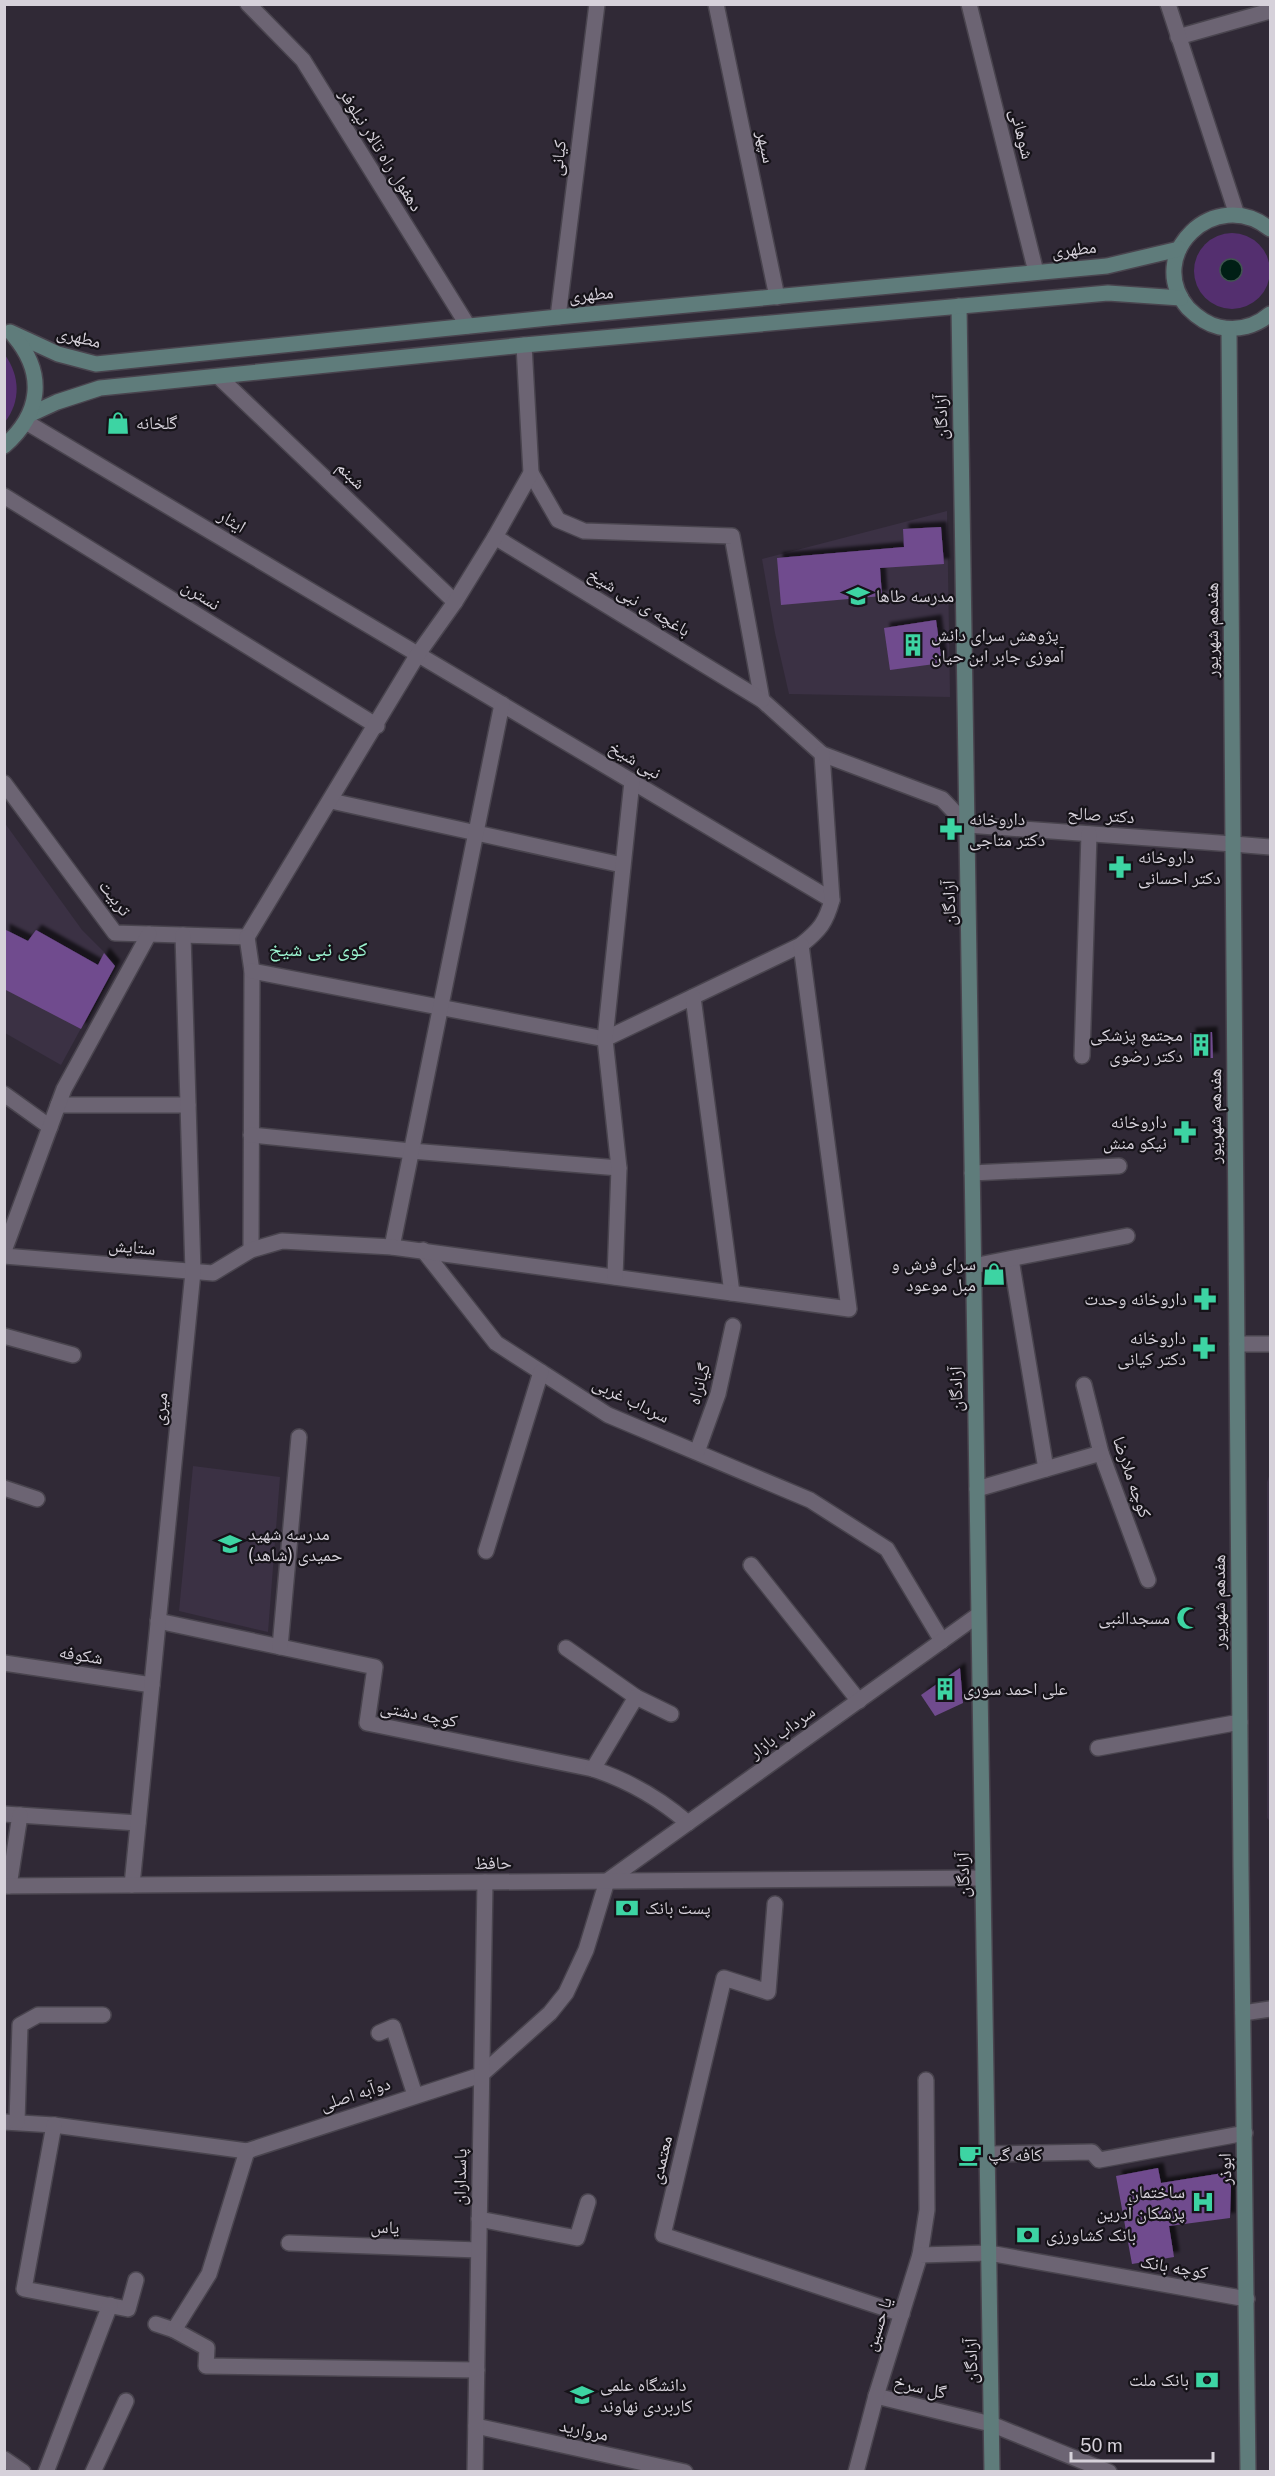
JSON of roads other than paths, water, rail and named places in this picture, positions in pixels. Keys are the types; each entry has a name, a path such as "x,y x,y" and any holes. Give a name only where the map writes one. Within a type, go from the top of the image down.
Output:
{"main road":[{"path":"1270,230 1254,219 1237,214 1219,216 1202,222 1189,234 1179,249 1175,267 1176,285 1181,298 1195,316 1211,325 1229,329 1246,327 1263,320 1270,314"},
{"path":"1254,219 1270,214"},
{"name":"مطهری","path":"7,331 58,354 96,364 558,317 1107,266 1179,249"},
{"path":"28,418 57,402 100,388 524,345 1108,293 1181,298"},
{"name":"آزادگان","path":"959,306 992,2472"},
{"name":"هفدهم شهریور","path":"1229,329 1241,1867"},
{"path":"4,446 19,433 28,418 36,392 34,370 25,349 7,331"},
{"name":"ابوذر","path":"1241,1867 1248,2472"}],"street":[{"name":"دهفول راه تالار نیلوفر","path":"248,4 303,60 468,326"},
{"name":"کیانی","path":"558,317 597,4"},
{"name":"سپهر","path":"716,4 777,297"},
{"name":"شوهانی","path":"969,4 1036,273"},
{"path":"1168,4 1237,214"},
{"path":"1178,37 1270,11"},
{"path":"524,345 531,473 558,520 584,531 732,536 762,700"},
{"name":"شبنم","path":"219,377 455,602"},
{"name":"ایثار","path":"28,418 418,654"},
{"path":"531,473 495,537 455,602 418,654 332,801 247,938 252,971 251,1250 282,1241 392,1246 849,1309 801,945"},
{"name":"نسترن","path":"4,496 377,726"},
{"name":"باغچه ی نبی شیخ","path":"495,537 762,700 822,753"},
{"name":"نبی شیخ","path":"418,654 832,900"},
{"path":"392,1246 502,704"},
{"path":"252,971 605,1039 801,945 818,932 828,915 832,900 822,753 942,799 967,825"},
{"path":"615,1277 619,1168 605,1039 632,781"},
{"name":"تربیت","path":"4,783 115,933 247,938"},
{"path":"332,801 622,866"},
{"name":"دکتر صالح","path":"967,825 1270,847"},
{"path":"1082,1056 1089,834"},
{"path":"4,1251 64,1089 149,934"},
{"name":"میری","path":"132,1885 193,1272 183,935"},
{"path":"693,997 732,1293"},
{"path":"4,1094 50,1127"},
{"path":"58,1105 188,1105"},
{"path":"251,1135 619,1168"},
{"path":"972,1173 1119,1166"},
{"path":"973,1266 1127,1236"},
{"name":"ستایش","path":"4,1256 213,1273 251,1250"},
{"name":"سرداب غربی","path":"423,1250 496,1344 608,1415 810,1500 887,1549 942,1641"},
{"path":"1011,1259 1046,1469"},
{"name":"گیانراه","path":"697,1452 718,1394 734,1326"},
{"path":"4,1336 74,1355"},
{"path":"1237,1344 1270,1344"},
{"path":"486,1551 541,1372"},
{"name":"کوچه ملارضا","path":"1084,1385 1101,1453 1148,1580"},
{"path":"280,1647 299,1437"},
{"path":"977,1489 1101,1453"},
{"path":"4,1488 37,1499"},
{"path":"751,1565 858,1701"},
{"name":"سرداب بازار","path":"608,1881 978,1615"},
{"name":"کوچه دشتی","path":"158,1621 375,1667 367,1723 593,1769 635,1784 653,1795 688,1823"},
{"path":"566,1648 636,1697 671,1714"},
{"name":"شکوفه","path":"4,1662 152,1685"},
{"path":"593,1769 636,1697"},
{"path":"1098,1748 1240,1722"},
{"path":"4,1814 138,1823"},
{"path":"7,1886 20,1815"},
{"name":"حافظ","path":"7,1886 982,1878"},
{"name":"دوآبه اصلی","path":"11,2122 54,2125 247,2151 482,2075 550,2013 566,1993 586,1950 608,1881"},
{"name":"پاسداران","path":"475,2472 484,1882"},
{"name":"معتمدی","path":"775,1904 768,1992 724,1978 663,2235 902,2314"},
{"path":"1243,2013 1270,2009"},
{"path":"11,2122 20,2025 38,2015 103,2015"},
{"path":"379,2033 393,2027 415,2095"},
{"name":"یا حسین","path":"856,2472 876,2397 920,2255 927,2210 926,2080"},
{"path":"54,2125 24,2289 128,2309 136,2280"},
{"path":"987,2154 1092,2152 1099,2160 1245,2133"},
{"path":"174,2330 209,2274 247,2151"},
{"path":"479,2219 577,2238 588,2202"},
{"name":"یاس","path":"290,2243 478,2250"},
{"path":"920,2255 988,2253"},
{"name":"کوچه بانک","path":"988,2253 1247,2299"},
{"path":"46,2472 110,2305"},
{"path":"156,2324 174,2330 207,2348 206,2366 477,2370"},
{"name":"گل سرخ","path":"876,2397 992,2424 1109,2472"},
{"path":"93,2472 126,2401"},
{"name":"مروارید","path":"476,2426 685,2472"},
{"path":"4,2459 23,2472"}],"place":[{"name":"گلخانه","path":"118,423"},
{"name":"مدرسه طاها","path":"858,596"},
{"name":"پژوهش سرای دانش آموزی جابر ابن حیان","path":"913,645"},
{"name":"داروخانه دکتر متاجی","path":"951,829"},
{"name":"داروخانه دکتر احسانی","path":"1120,867"},
{"name":"مجتمع پزشکی دکتر رضوی","path":"1201,1045"},
{"name":"داروخانه نیکو منش","path":"1185,1132"},
{"name":"سرای فرش و مبل موعود","path":"994,1274"},
{"name":"داروخانه وحدت","path":"1205,1299"},
{"name":"داروخانه دکتر کیانی","path":"1204,1348"},
{"name":"مدرسه شهید حمیدی (شاهد)","path":"230,1544"},
{"name":"مسجدالنبی","path":"1188,1618"},
{"name":"علی احمد سوری","path":"945,1689"},
{"name":"پست بانک","path":"627,1908"},
{"name":"کافه گپ","path":"970,2155"},
{"name":"ساختمان پزشکان آدرین","path":"1203,2202"},
{"name":"بانک کشاورزی","path":"1028,2235"},
{"name":"بانک ملت","path":"1207,2380"},
{"name":"دانشگاه علمی کاربردی نهاوند","path":"582,2395"}],"district":[{"name":"کوی نبی شیخ","path":"318,949"}]}
